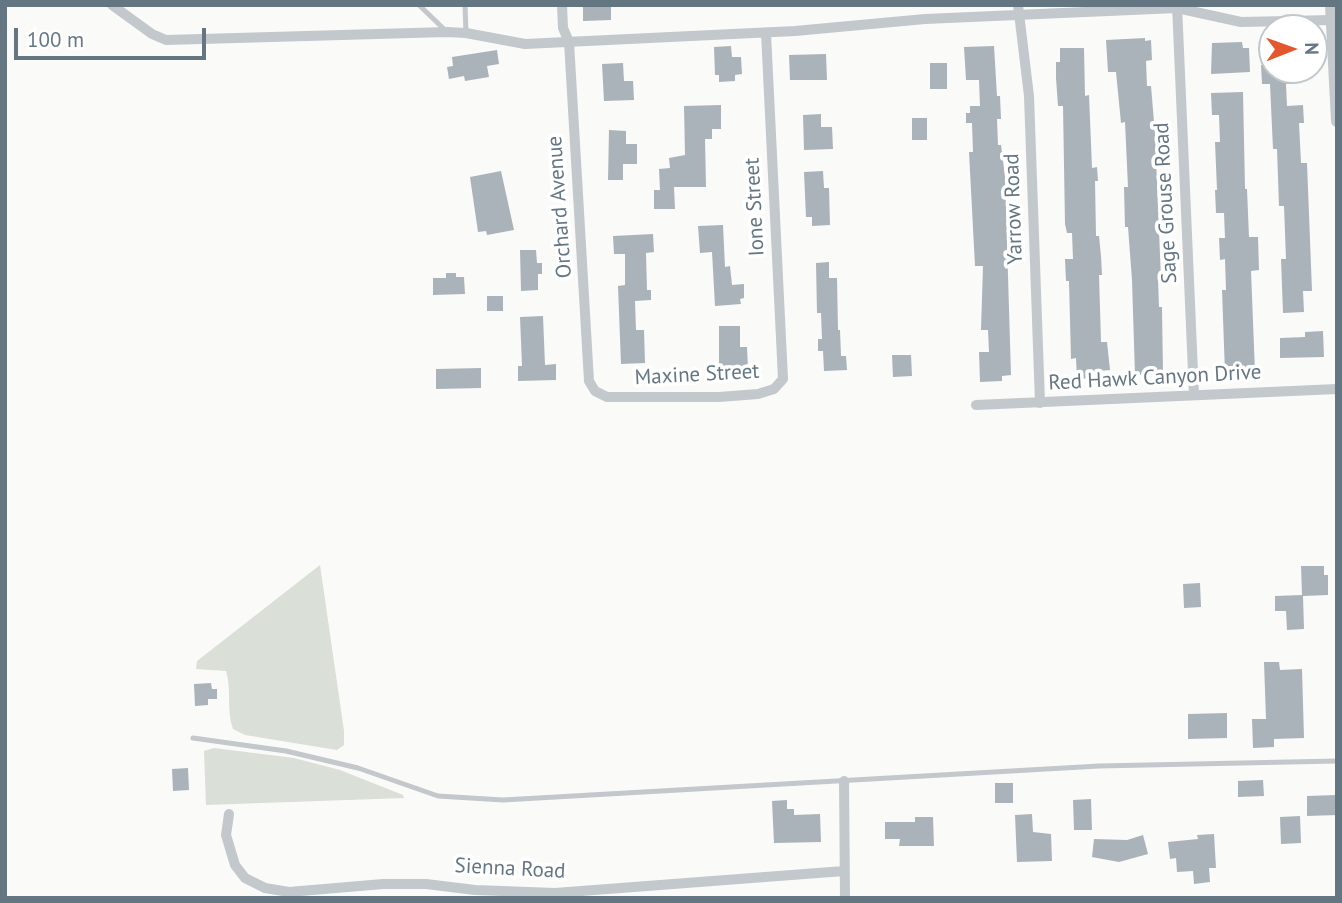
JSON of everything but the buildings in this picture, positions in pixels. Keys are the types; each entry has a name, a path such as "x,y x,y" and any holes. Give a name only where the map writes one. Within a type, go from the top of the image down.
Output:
{"street":[{"path":"112,5 152,34 166,40 447,32 525,44 766,33 1018,10 1177,7 1241,22 1332,20"},
{"name":"Orchard Avenue","path":"562,5 563,28 569,42 589,381 595,391 607,397"},
{"path":"1331,5 1337,121"},
{"name":"Sage Grouse Road","path":"1177,7 1194,396"},
{"name":"Yarrow Road","path":"1018,10 1029,96 1040,402"},
{"name":"Ione Street","path":"766,33 783,379"},
{"name":"Maxine Street","path":"607,397 719,397 758,394 778,386 783,379"},
{"name":"Red Hawk Canyon Drive","path":"976,405 1337,389"},
{"path":"844,781 845,898"},
{"name":"Sienna Road","path":"229,814 226,835 240,872 245,878 265,888 289,892 383,884 426,884 475,890 555,893 844,871"}],"lane":[{"path":"419,5 447,32"},
{"path":"465,5 466,33"},
{"path":"193,738 310,756 358,768 438,796 503,800 1099,766 1337,761"}],"shaded area":[{"path":"320,565 344,745 337,750 245,735 233,729 226,671 196,669 197,661"},
{"path":"214,748 294,758 340,770 403,795 404,798 206,805 204,751"}]}
